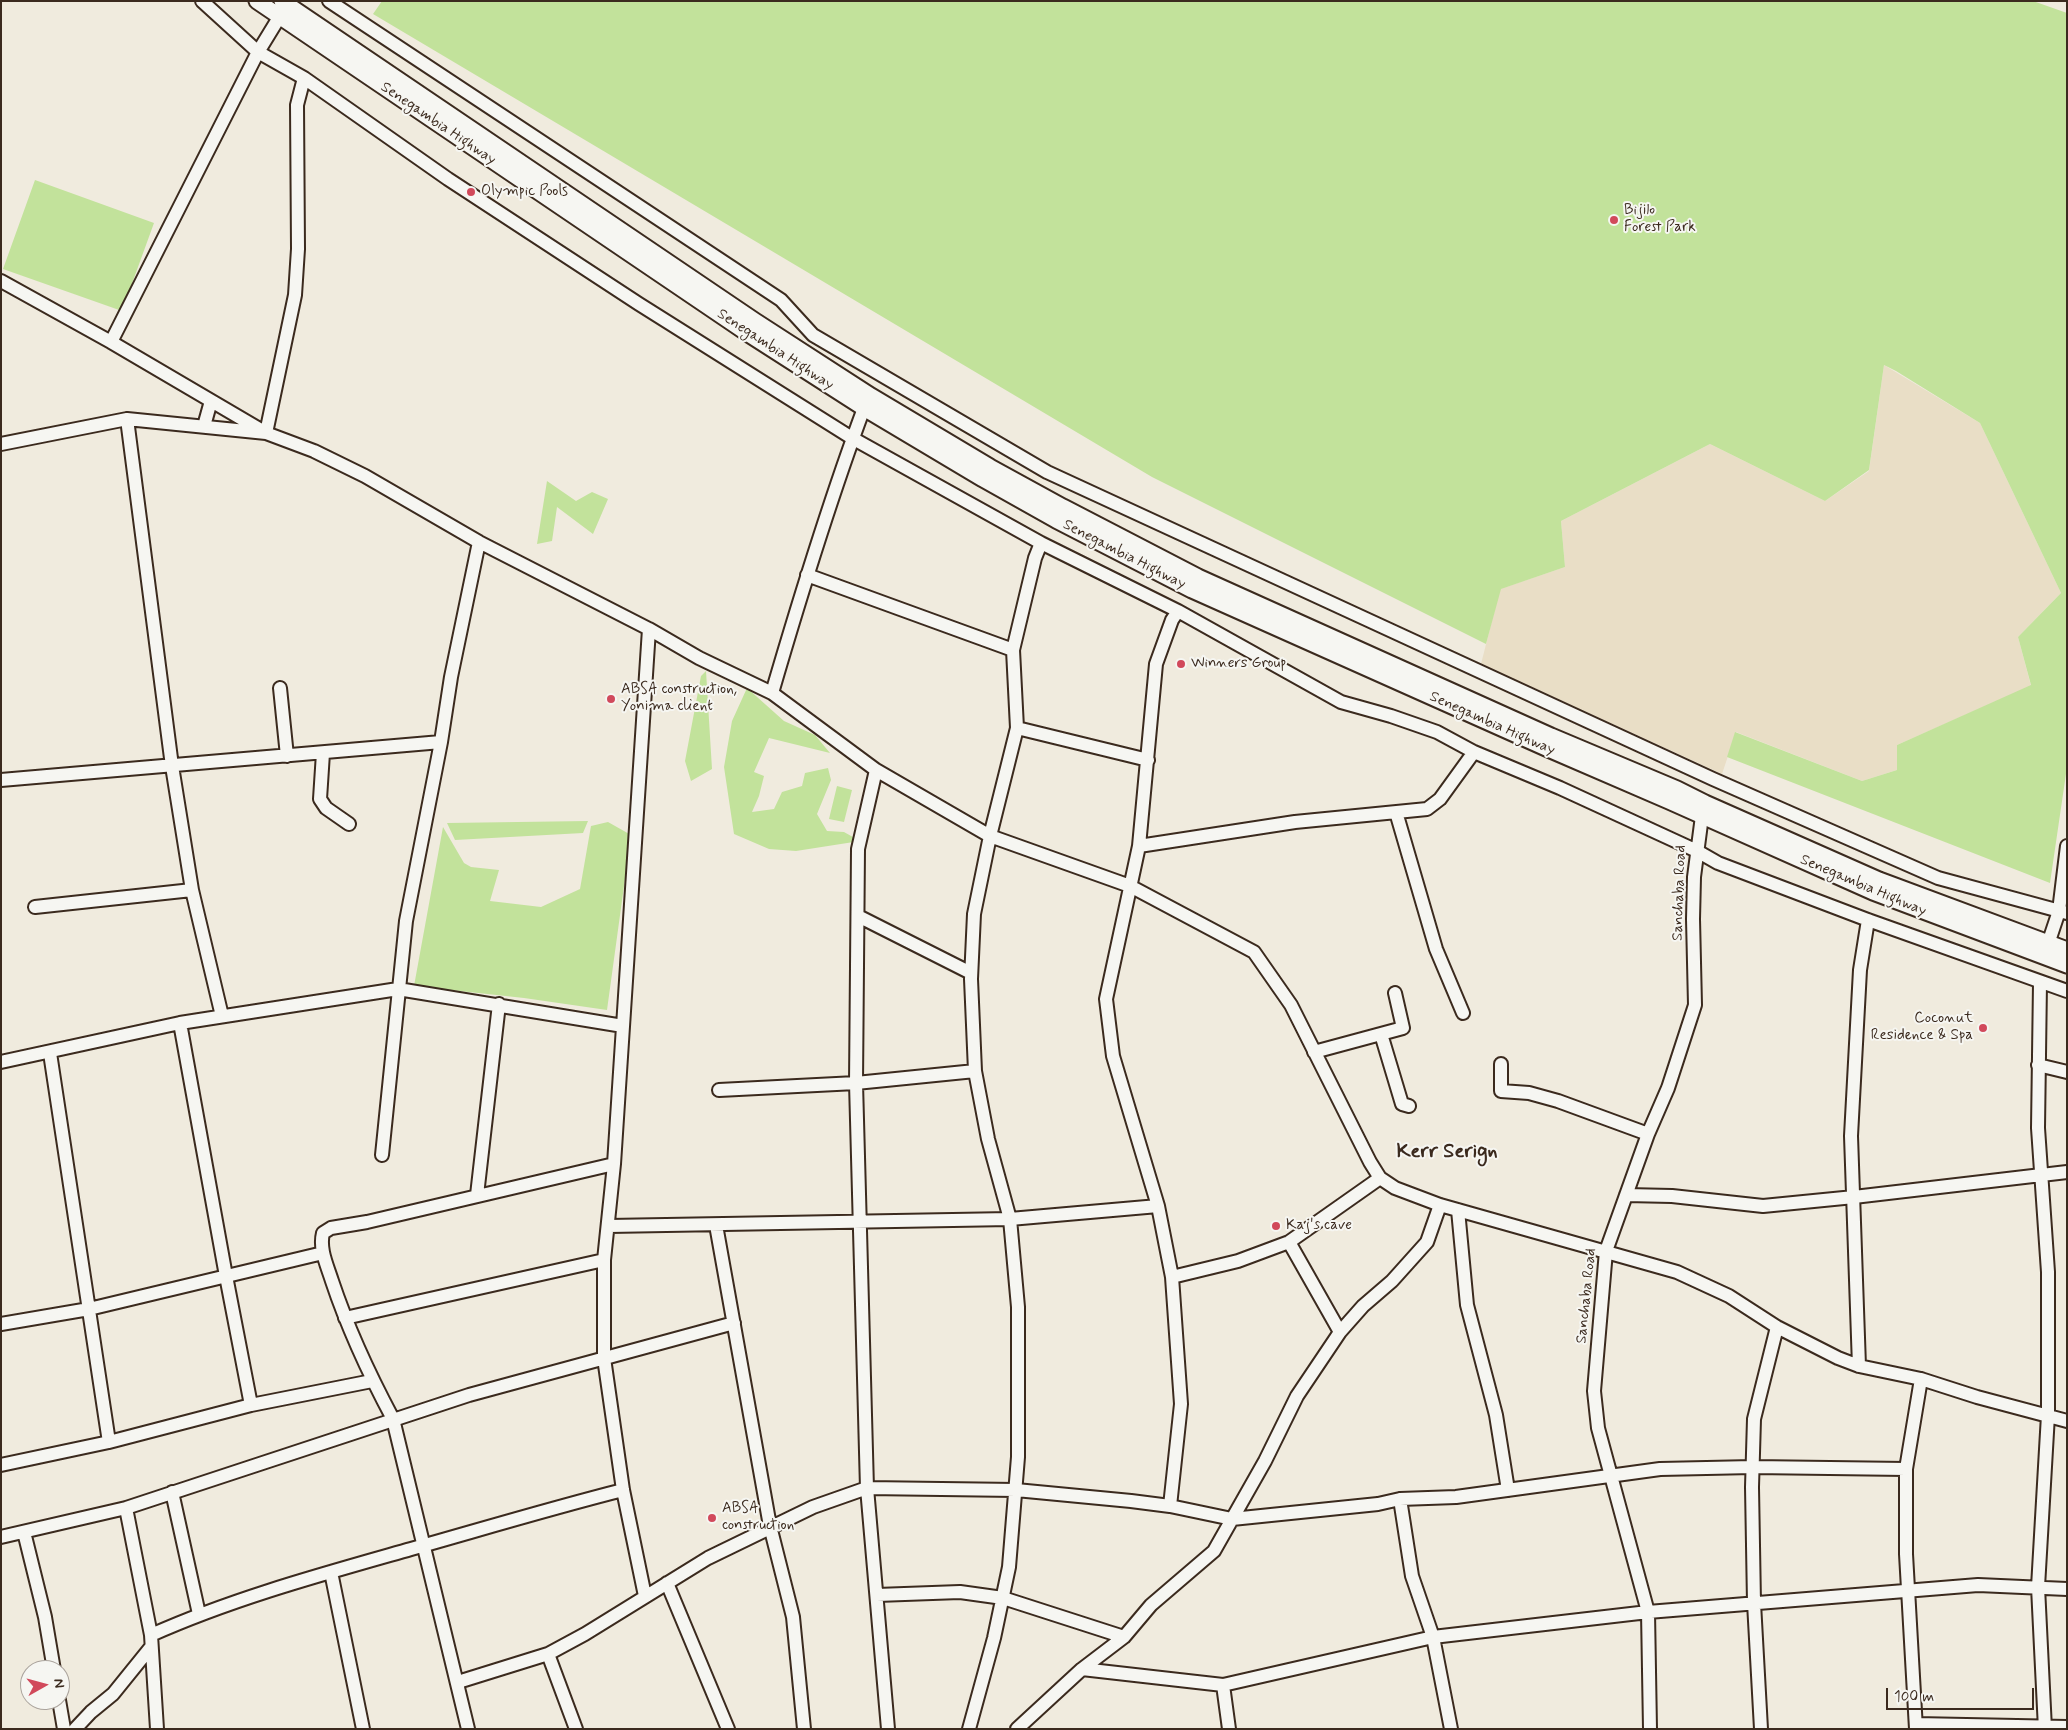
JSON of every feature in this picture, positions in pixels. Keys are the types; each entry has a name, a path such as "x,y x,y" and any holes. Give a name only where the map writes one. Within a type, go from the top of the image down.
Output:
{"main road":[{"name":"Senegambia Highway","path":"257,1 281,9 763,327 879,401 990,467 1063,507 1198,577 1560,739 1676,788 1705,803 1879,880 2067,950"},
{"name":"Senegambia Highway","path":"281,9 724,317 864,408 1020,500 1192,590 1546,748 1873,892 2067,965"}],"street":[{"path":"202,1 258,52 304,78 448,179 639,304 852,438 1041,543 1178,611 1341,702 1391,716 1437,732 1474,752 1560,788 1697,851 1718,863 1868,920 2040,983 2067,991"},
{"path":"329,1 780,300 813,335 1047,472 1713,779 1938,878 2063,912"},
{"path":"111,342 281,9"},
{"path":"266,433 296,295 298,249 297,105 304,78"},
{"path":"1,281 111,342 266,433 314,450 365,476 479,542 700,658 772,693 876,770 990,836 1130,886 1254,952 1291,1005 1338,1101 1380,1178 1395,1188 1440,1205 1677,1272 1729,1296 1777,1327 1838,1358 1859,1366 1921,1379 1977,1398 2067,1421"},
{"path":"204,426 211,401"},
{"path":"772,693 807,575 852,438 864,408"},
{"path":"1,444 127,419 266,433"},
{"path":"127,419 172,766 192,890 222,1016"},
{"path":"382,1156 406,921 441,742 450,677 479,542"},
{"path":"969,1729 994,1638 1009,1567 1018,1457 1018,1307 1010,1219 988,1139 975,1071 972,974 974,914 990,836 1017,728 1013,650 1035,558 1041,543"},
{"path":"807,575 1013,650"},
{"path":"1170,1506 1181,1404 1172,1276 1158,1206 1113,1056 1106,999 1139,846 1156,664 1172,620 1178,611"},
{"path":"645,1596 623,1490 604,1358 604,1260 614,1164 649,630"},
{"path":"280,688 287,756"},
{"path":"1017,728 1148,760"},
{"path":"1,780 441,742"},
{"path":"1139,846 1295,822 1427,808 1440,800 1474,752"},
{"path":"323,753 320,798 326,808 349,824"},
{"path":"876,770 858,849 856,1083 868,1488 888,1729"},
{"path":"1396,812 1436,950 1463,1013"},
{"name":"Sanchaba Road","path":"1650,1729 1648,1612 1598,1428 1594,1391 1606,1251 1648,1134 1668,1088 1695,1005 1693,919 1697,851 1702,816"},
{"path":"2048,944 2063,912 2067,846"},
{"path":"36,907 192,890"},
{"path":"858,916 972,974"},
{"path":"1859,1366 1851,1136 1860,970 1868,920"},
{"path":"2040,983 2038,1128 2048,1272 2048,1415 2038,1587 2045,1728"},
{"path":"1,1062 50,1053 180,1023 398,989 499,1004 623,1026"},
{"path":"1314,1052 1403,1028 1395,993"},
{"path":"477,1195 499,1004"},
{"path":"180,1023 226,1276 252,1406"},
{"path":"1381,1034 1402,1104 1410,1106"},
{"path":"50,1053 109,1442"},
{"path":"1501,1064 1501,1091 1529,1093 1558,1101 1648,1134"},
{"path":"2038,1065 2067,1072"},
{"path":"719,1090 856,1083 975,1071"},
{"path":"468,1729 393,1419 372,1381 345,1318 323,1253 321,1241 323,1233 331,1228 367,1222 614,1164"},
{"path":"1626,1195 1672,1196 1763,1206 2067,1172"},
{"path":"1172,1276 1238,1261 1289,1242 1380,1178"},
{"path":"1017,1729 1082,1669 1124,1637 1151,1605 1214,1552 1265,1461 1297,1396 1340,1332 1363,1306 1392,1281 1427,1242 1440,1205"},
{"path":"609,1226 1010,1219 1158,1206"},
{"path":"1458,1210 1467,1305 1496,1415 1508,1490"},
{"path":"716,1225 770,1526 793,1617 804,1729"},
{"path":"1289,1242 1340,1332"},
{"path":"1,1324 89,1309 323,1253"},
{"path":"345,1318 604,1260"},
{"path":"1,1537 126,1508 469,1395 734,1323"},
{"path":"1761,1729 1754,1603 1754,1420 1777,1327"},
{"path":"1921,1379 1906,1470 1906,1554 1916,1727 2067,1727"},
{"path":"1,1465 109,1442 252,1406 372,1381"},
{"path":"458,1682 548,1654 585,1634 708,1558 813,1506 868,1488 1016,1490 1170,1506 1232,1519 1378,1504 1400,1499 1440,1499 1660,1469 1753,1467 1906,1470"},
{"path":"75,1729 91,1712 113,1694 151,1641 199,1614 331,1572 552,1507 623,1490"},
{"path":"172,1492 199,1614"},
{"path":"1400,1499 1412,1576 1433,1637 1451,1729"},
{"path":"126,1508 151,1641 157,1729"},
{"path":"24,1532 45,1617 52,1660"},
{"path":"331,1572 363,1729"},
{"path":"666,1583 728,1729"},
{"path":"1082,1669 1223,1685 1433,1637 1648,1612 1978,1585 2067,1589"},
{"path":"877,1595 960,1592 1003,1598 1124,1637"},
{"path":"548,1654 576,1729"},
{"path":"1223,1685 1229,1729"},
{"path":"61,1710 64,1729"}],"shaded area":[{"path":"1884,365 1980,423 2061,593 2018,637 2031,686 1897,745 1897,770 1862,781 1736,732 1722,774 1481,664 1500,589 1565,567 1561,521 1710,444 1825,501 1869,471"}],"green space":[{"path":"382,1 2033,1 2067,13 2067,767 2050,883 1727,757 1735,732 1862,781 1897,770 1897,745 2031,685 2018,637 2061,593 1980,423 1896,371 1884,365 1869,470 1825,501 1710,444 1561,521 1565,567 1501,589 1486,644 1152,477 373,14"},
{"path":"35,180 154,223 122,311 3,269"},
{"path":"547,481 576,501 592,492 608,499 593,534 557,507 552,541 537,544"},
{"path":"706,671 712,769 691,781 685,761 701,676"},
{"path":"747,688 784,721 815,735 830,753 769,738 754,772 764,776 759,796 752,812 774,809 782,792 802,786 805,773 828,768 831,780 817,814 827,831 844,832 860,841 796,851 769,849 734,834 724,767 732,721"},
{"path":"837,786 852,790 844,822 829,819"},
{"path":"588,821 583,833 455,840 447,823"},
{"path":"608,822 631,835 607,1010 524,998 414,986 443,827 464,863 471,867 499,870 490,901 541,907 580,889 591,826"}],"place":[{"name":"Olympic Pools","path":"471,192"},
{"name":"Bijilo Forest Park","path":"1614,220"},
{"name":"Winners Group","path":"1181,664"},
{"name":"ABSA construction, Yonima client","path":"611,699"},
{"name":"Coconut Residence & Spa","path":"1983,1028"},
{"name":"Kaj's cave","path":"1276,1226"},
{"name":"ABSA construction","path":"712,1518"}],"district":[{"name":"Kerr Serign","path":"1447,1153"}]}
